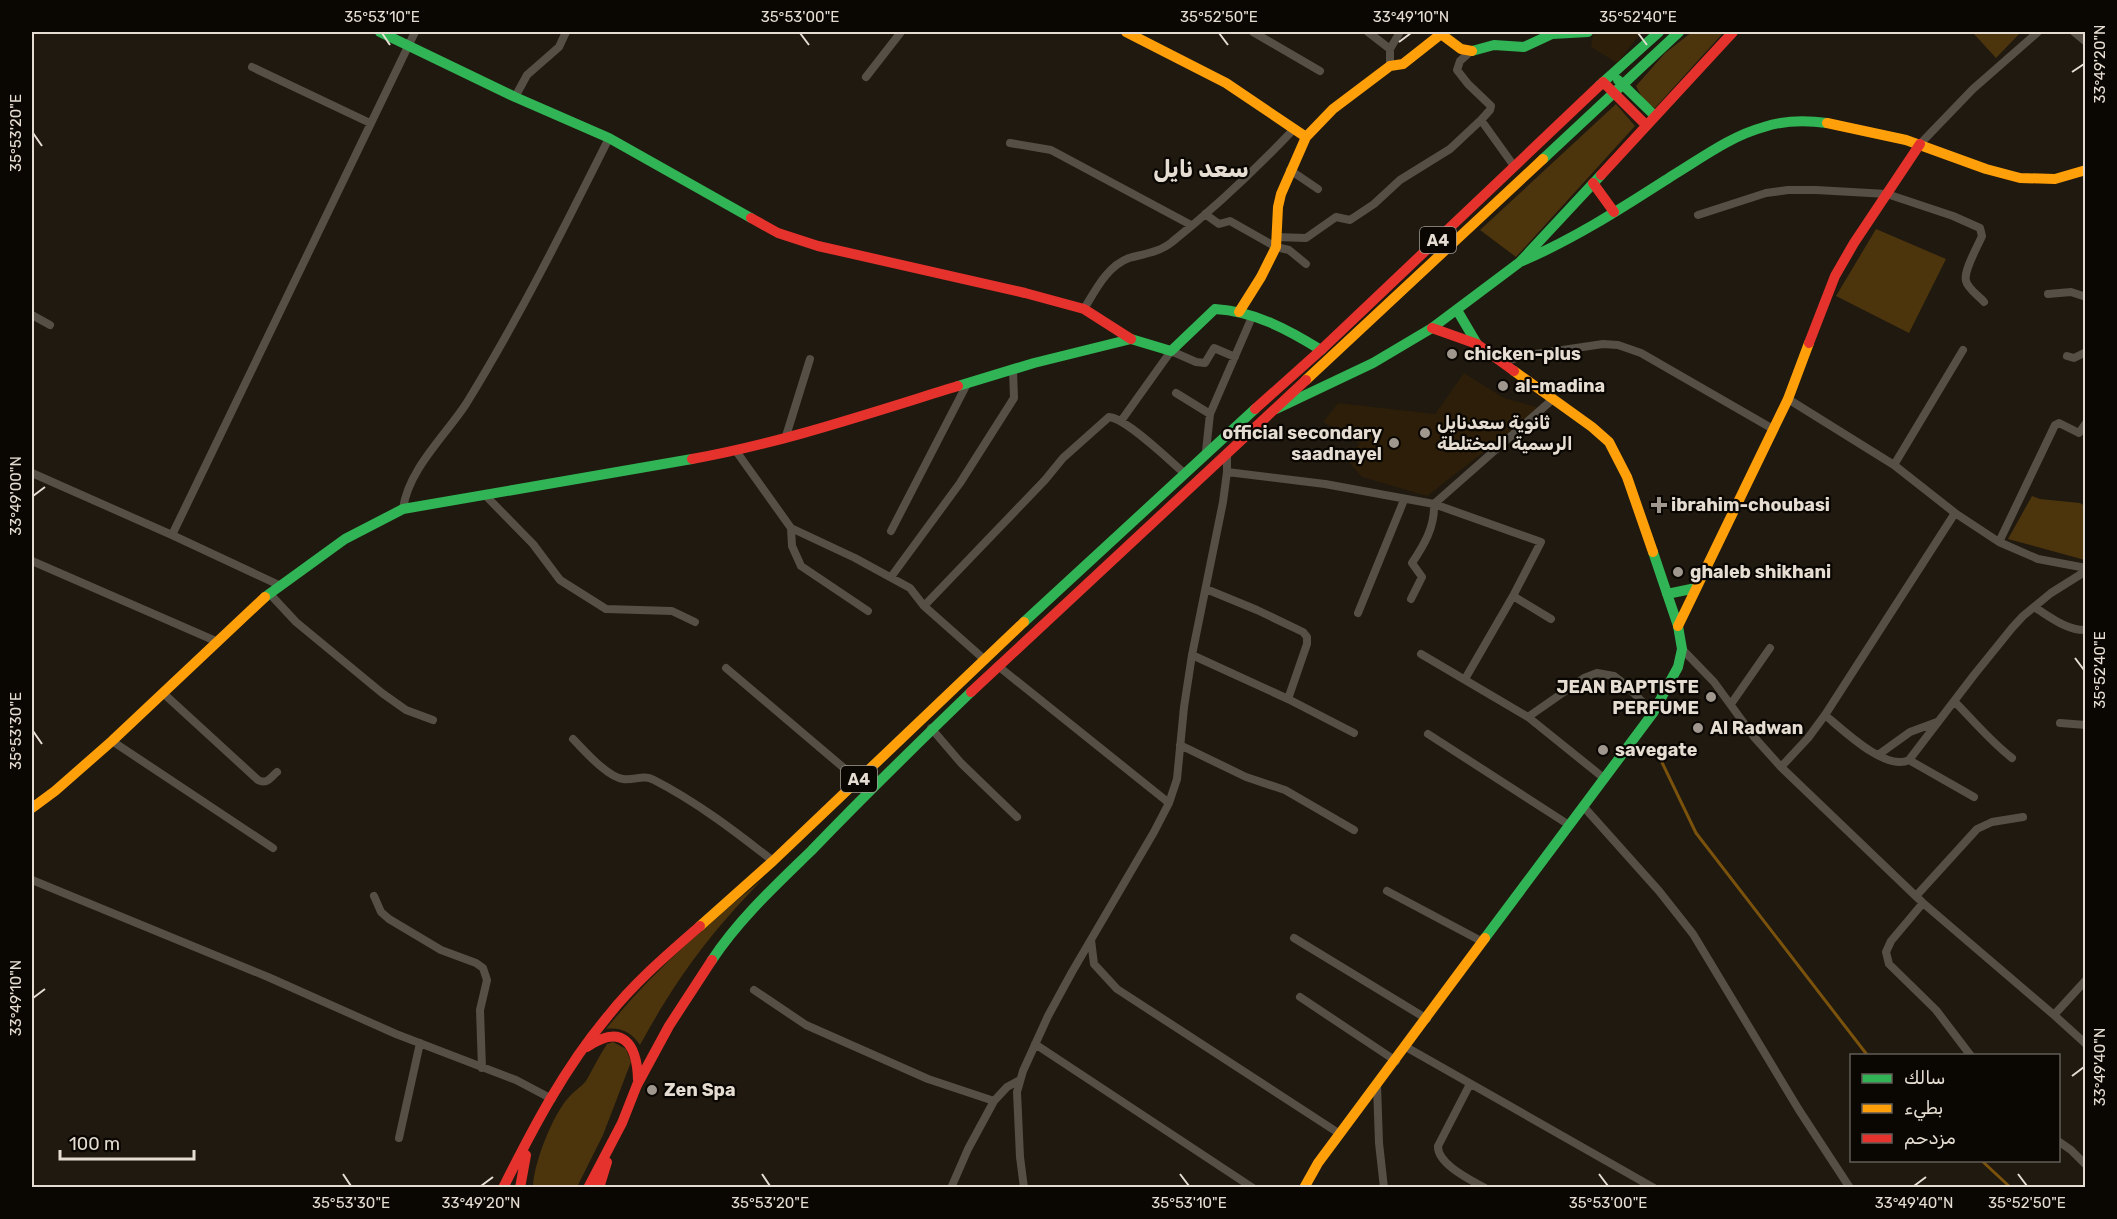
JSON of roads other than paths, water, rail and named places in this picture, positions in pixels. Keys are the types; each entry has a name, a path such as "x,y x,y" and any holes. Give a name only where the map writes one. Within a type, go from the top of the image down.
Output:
{"main road":[{"path":"380,32 515,97 609,138 765,227 792,239 1026,293 1084,309 1131,339 1171,351 1213,310 1219,309 1239,312 1288,331 1321,350"},
{"path":"1126,32 1226,83 1306,137"},
{"path":"1239,312 1261,277 1276,242 1278,207 1290,170 1306,137 1333,109 1390,66 1403,64 1441,34 1461,49 1471,51 1494,45 1524,46 1552,34 1588,32"},
{"name":"A4","path":"503,1188 535,1125 582,1052 609,1014 646,974 773,861 922,718 1184,473 1321,350 1603,81 1659,32"},
{"name":"A4","path":"588,1188 669,1026 723,944 753,909 998,666 1679,32"},
{"path":"1270,411 1290,404 1373,363 1432,328 1520,262 1733,32"},
{"path":"1612,73 1655,116"},
{"path":"1603,81 1646,125"},
{"path":"1520,262 1566,242 1735,139 1750,131 1775,124 1795,121 1836,125 1878,133 1920,144 2015,178 2037,181 2056,179 2085,170"},
{"path":"1678,626 1788,399 1834,276 1920,144"},
{"path":"1593,183 1614,212"},
{"path":"1457,310 1477,344"},
{"path":"1304,1188 1318,1163 1653,713 1675,676 1682,649 1678,626 1633,495 1614,451 1603,435 1477,344 1432,328"},
{"path":"32,808 112,741 269,593 345,539 403,509 736,451 1074,352 1131,339"},
{"path":"1667,594 1696,588"},
{"path":"582,1052 599,1039 608,1036 622,1038 631,1045 636,1054 638,1085"},
{"path":"599,1188 622,1123"},
{"path":"520,1188 524,1163 535,1125"}],"street":[{"path":"172,535 415,32"},
{"path":"515,97 527,75 559,47 566,32"},
{"path":"866,77 901,32"},
{"path":"1253,32 1320,71"},
{"path":"1368,32 1390,49"},
{"path":"1390,66 1390,49 1400,32"},
{"path":"1920,144 1972,89 2038,32"},
{"path":"2074,32 2085,42"},
{"path":"1276,242 1306,238 1336,217 1350,220 1374,204 1400,180 1450,148 1481,120 1490,110 1491,105 1468,84 1457,70 1460,61 1471,51"},
{"path":"252,67 370,123"},
{"path":"1481,120 1514,166"},
{"path":"1084,309 1101,282 1120,264 1127,259 1161,249 1171,243 1238,187 1294,129"},
{"path":"403,509 409,485 465,404 541,274 609,138"},
{"path":"1010,143 1051,150 1191,225"},
{"path":"1290,170 1318,189"},
{"path":"1698,215 1766,193 1788,190 1887,194 1953,216 1980,228 1982,236 1966,271 1965,280 1984,302"},
{"path":"1205,214 1219,224 1230,221 1276,242 1306,264"},
{"path":"2048,294 2071,292 2085,297"},
{"path":"32,315 50,325"},
{"path":"1210,450 1210,414 1252,317"},
{"path":"1501,362 1590,345 1618,345 1641,353 1773,429"},
{"path":"1121,421 1171,351 1196,362 1205,363 1214,348 1235,357"},
{"path":"1894,465 1963,350"},
{"path":"2067,356 2074,358 2085,352"},
{"path":"786,436 810,359"},
{"path":"891,577 960,483 1014,398 1013,370"},
{"path":"891,531 967,384"},
{"path":"1176,393 1210,414"},
{"path":"1411,598 1422,577 1412,563 1426,541 1434,514 1434,504 1553,399"},
{"path":"1788,399 1894,465 1955,513 1999,542 2038,559 2085,570"},
{"path":"924,606 1045,480 1063,458 1109,417 1121,421 1184,473"},
{"path":"1999,542 2056,424 2059,423 2082,434 2085,423"},
{"path":"736,451 791,528 910,588 924,606 985,660"},
{"path":"1023,1188 1017,1092 1020,1080 1035,1044 1091,939 1154,832 1169,803 1177,779 1192,655 1223,502 1227,452"},
{"path":"1227,472 1325,484 1434,504 1541,542 1465,680"},
{"path":"32,474 279,585"},
{"path":"486,496 533,544 560,580 606,609 672,611 695,622"},
{"path":"1358,613 1404,500"},
{"path":"1781,767 1808,738 1825,715 1955,513"},
{"path":"791,528 792,546 801,566 868,611"},
{"path":"32,561 218,642"},
{"path":"1825,715 1878,755 1899,763 1909,760 2012,628 2034,608 2085,570"},
{"path":"1206,589 1257,610 1305,635 1307,644 1288,699"},
{"path":"269,593 296,622 382,693 406,710 433,720"},
{"path":"1513,596 1551,619"},
{"path":"2034,608 2068,627 2085,630"},
{"path":"1731,704 1770,648"},
{"path":"1682,649 1714,682 1754,737 1781,767 1923,903 2085,1044"},
{"path":"1421,654 1528,717 1605,779"},
{"path":"1192,655 1288,699 1354,733"},
{"path":"998,666 1169,803"},
{"path":"726,668 858,780"},
{"path":"1528,717 1584,678 1597,673 1614,676 1653,713"},
{"path":"163,693 258,780 268,781 277,772"},
{"path":"1954,701 1984,730 1994,744 2012,758"},
{"path":"922,718 961,763 1017,817"},
{"path":"1878,755 1910,732 1938,721"},
{"path":"2060,723 2085,726"},
{"path":"1428,734 1569,825"},
{"path":"573,739 619,779 643,777 655,780 693,803 773,861"},
{"path":"112,741 273,848"},
{"path":"1180,745 1246,777 1285,790 1354,830"},
{"path":"1909,760 1974,797"},
{"path":"1583,806 1659,891 1693,934 1799,1110 1850,1188"},
{"path":"1916,896 1977,829 1992,822 2023,817"},
{"path":"32,880 268,977 420,1043 523,1083 552,1099"},
{"path":"1387,891 1483,942"},
{"path":"374,896 381,912 389,919 441,950 476,963 483,968 487,980 480,1010 482,1068"},
{"path":"1923,903 1890,941 1886,959 1893,969 1936,1010 1969,1054"},
{"path":"1294,938 1427,1019"},
{"path":"1091,939 1094,964 1117,989 1340,1134"},
{"path":"2054,1015 2085,980"},
{"path":"754,990 806,1025 928,1079 994,1101"},
{"path":"1300,998 1396,1061"},
{"path":"399,1138 420,1043"},
{"path":"1035,1044 1253,1188"},
{"path":"1406,1047 1654,1188"},
{"path":"951,1188 968,1149 994,1101 1007,1087 1020,1080"},
{"path":"1470,1084 1437,1151 1447,1164 1485,1188"},
{"path":"1377,1085 1379,1143 1384,1188"},
{"path":"2060,1142 2085,1165"}],"waterway":[{"path":"1656,750 1696,833 1866,1054"},
{"path":"1983,1162 2011,1188"}],"place":[{"name":"chicken-plus","path":"1452,354"},
{"name":"al-madina","path":"1503,386"},
{"name":"ثانوية سعدنايل الرسمية المختلطة","path":"1425,433"},
{"name":"official secondary saadnayel","path":"1394,443"},
{"name":"ibrahim-choubasi","path":"1659,505"},
{"name":"ghaleb shikhani","path":"1678,572"},
{"name":"JEAN BAPTISTE PERFUME","path":"1711,697"},
{"name":"Al Radwan","path":"1698,728"},
{"name":"savegate","path":"1603,750"},
{"name":"Zen Spa","path":"652,1090"}],"district":[{"name":"سعد نايل","path":"1201,169"}]}
